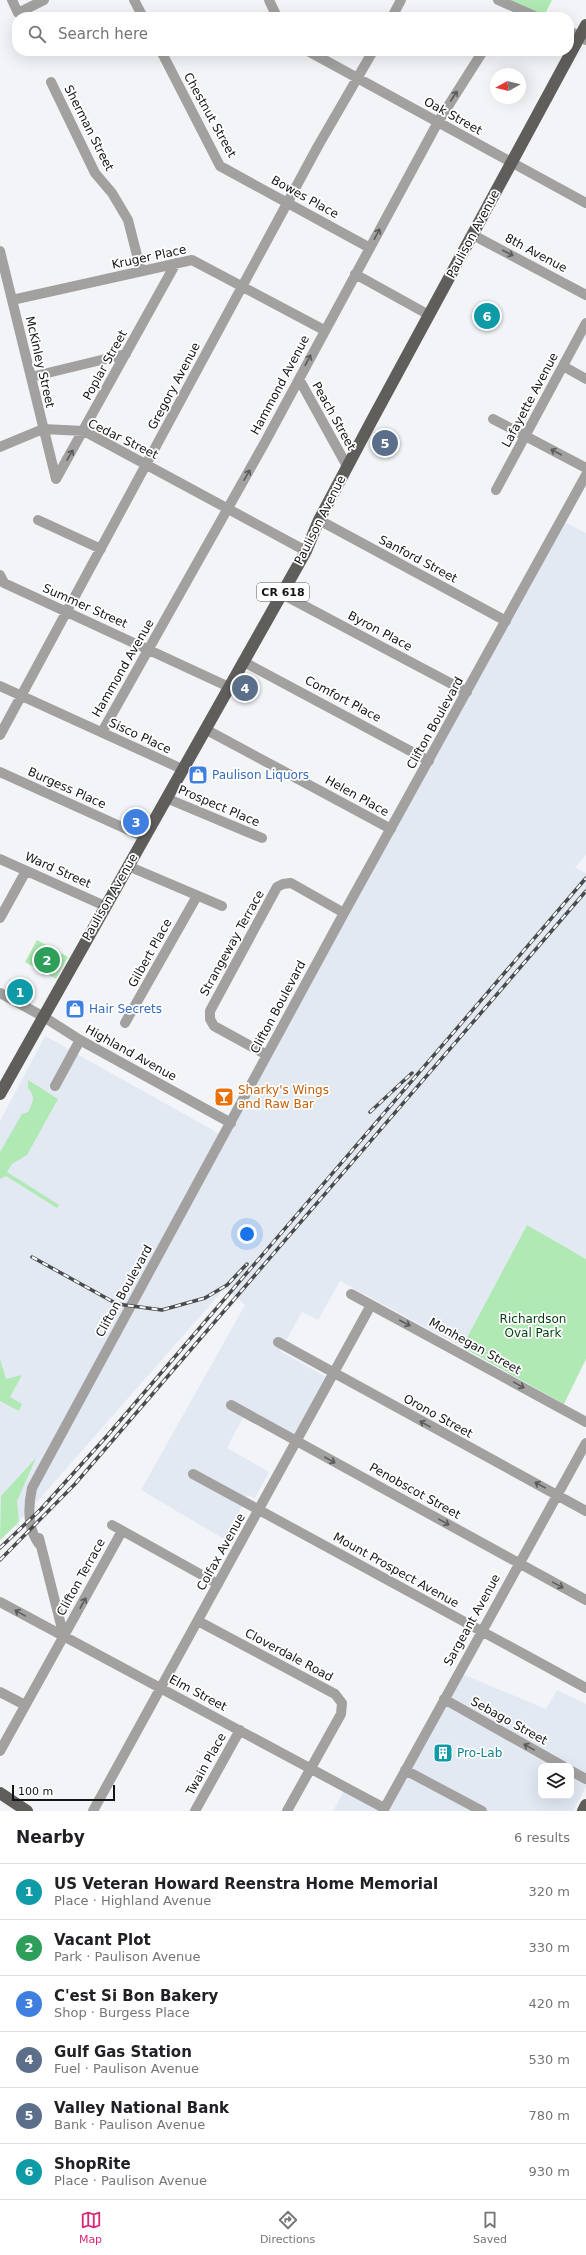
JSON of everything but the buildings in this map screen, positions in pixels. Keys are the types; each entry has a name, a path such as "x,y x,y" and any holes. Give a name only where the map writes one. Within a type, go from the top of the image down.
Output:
{"main road":[{"name":"Paulison Avenue","path":"574,55 583,39 586,26"},
{"name":"Paulison Avenue","path":"0,1094 306,551 319,520 347,466 512,163 573,56"},
{"path":"0,1793 27,1811"},
{"path":"583,1811 586,1805"}],"street":[{"path":"12,0 18,12"},
{"path":"20,12 44,0"},
{"path":"134,0 140,12"},
{"path":"269,0 275,12"},
{"path":"394,12 400,0"},
{"path":"498,0 525,12"},
{"path":"574,34 583,39"},
{"name":"Chestnut Street","path":"164,56 220,166 227,169"},
{"name":"Oak Street","path":"318,56 586,203"},
{"name":"Gregory Avenue","path":"0,735 369,56"},
{"name":"Hammond Avenue","path":"102,732 228,509 438,122 480,56"},
{"name":"Sherman Street","path":"51,82 95,173 112,192 128,220 141,271"},
{"name":"Bowes Place","path":"227,169 370,248"},
{"name":"8th Avenue","path":"473,235 586,295"},
{"name":"McKinley Street","path":"0,251 56,479"},
{"name":"Kruger Place","path":"12,300 192,260 324,330"},
{"name":"Poplar Street","path":"56,479 176,263"},
{"path":"355,274 429,315"},
{"name":"Lafayette Avenue","path":"496,490 586,323"},
{"path":"31,377 126,354"},
{"path":"563,366 586,379"},
{"name":"Peach Street","path":"299,379 347,466"},
{"path":"493,419 586,468"},
{"name":"Cedar Street","path":"0,447 43,429 84,431 306,551"},
{"name":"Clifton Boulevard","path":"64,1637 39,1544 32,1530 28,1516 32,1488 344,913 586,475"},
{"path":"38,520 101,549"},
{"name":"Sanford Street","path":"319,520 506,622"},
{"name":"Summer Street","path":"0,575 4,583 229,686"},
{"name":"Byron Place","path":"282,594 467,692"},
{"name":"Comfort Place","path":"244,662 429,760"},
{"name":"Sisco Place","path":"0,686 182,769"},
{"name":"Helen Place","path":"205,729 391,829"},
{"name":"Burgess Place","path":"0,772 144,837"},
{"name":"Prospect Place","path":"166,798 262,838"},
{"name":"Ward Street","path":"0,858 105,906"},
{"path":"128,866 222,906"},
{"path":"0,918 26,870"},
{"name":"Strangeway Terrace","path":"267,1055 214,1026 210,1019 210,1010 277,887 283,884 291,884 344,913"},
{"name":"Gilbert Place","path":"125,1023 197,896"},
{"name":"Highland Avenue","path":"0,993 44,1017 80,1040 231,1123"},
{"path":"55,1086 80,1040"},
{"name":"Monhegan Street","path":"351,1294 586,1422"},
{"name":"Colfax Avenue","path":"93,1811 371,1305"},
{"name":"Orono Street","path":"278,1342 586,1511"},
{"name":"Penobscot Street","path":"231,1405 586,1600"},
{"name":"Sargeant Avenue","path":"383,1810 586,1443"},
{"name":"Mount Prospect Avenue","path":"193,1474 586,1688"},
{"path":"112,1525 218,1584"},
{"name":"Clifton Terrace","path":"64,1637 122,1530"},
{"name":"Elm Street","path":"0,1602 240,1730 383,1810"},
{"name":"Cloverdale Road","path":"198,1621 335,1694 340,1699 342,1708 341,1714 287,1811"},
{"path":"0,1751 64,1637"},
{"path":"0,1692 25,1705"},
{"name":"Sebago Street","path":"444,1699 558,1763"},
{"name":"Twain Place","path":"195,1811 240,1730"},
{"path":"405,1770 482,1811"},
{"path":"574,1773 586,1779"}],"shaded area":[{"path":"561,520 586,533 586,855 575,868 586,873 586,1259 527,1225 462,1347 340,1281 318,1320 302,1312 280,1351 326,1377 293,1436 247,1410 227,1448 269,1472 255,1498 248,1495 224,1539 141,1490 245,1305 225,1288 35,1504 0,1540 0,1121 45,1036 225,1137"},
{"path":"460,1673 546,1709 557,1690 586,1704 586,1787 573,1811 333,1811 346,1787 384,1808"}],"green space":[{"path":"509,0 552,0 546,12 535,12"},
{"path":"37,940 68,957 56,979 25,962"},
{"path":"28,1080 58,1099 27,1155 12,1164 7,1172 59,1205 57,1208 6,1176 0,1179 0,1152 22,1114 28,1112 33,1100 31,1091 28,1088"},
{"name":"Richardson Oval Park","path":"527,1225 586,1259 586,1359 564,1404 462,1347"},
{"path":"0,1359 6,1379 22,1375 10,1397 22,1404 19,1411 0,1401"},
{"path":"36,1458 17,1501 19,1522 0,1540 1,1496"}],"railway":[{"path":"0,1548 41,1509 106,1437 586,878"},
{"path":"0,1560 75,1484 586,891"},
{"path":"370,1112 412,1073"},
{"path":"32,1257 117,1304 162,1310 205,1298 227,1285 247,1264"}],"place":[{"name":"ShopRite","path":"487,316"},
{"name":"Valley National Bank","path":"385,443"},
{"name":"Gulf Gas Station","path":"245,688"},
{"name":"Paulison Liquors","path":"198,775"},
{"name":"C'est Si Bon Bakery","path":"136,822"},
{"name":"Vacant Plot","path":"47,960"},
{"name":"US Veteran Howard Reenstra Home Memorial","path":"20,992"},
{"name":"Hair Secrets","path":"75,1009"},
{"name":"Sharky's Wings and Raw Bar","path":"224,1097"},
{"name":"Pro-Lab","path":"443,1753"}]}
